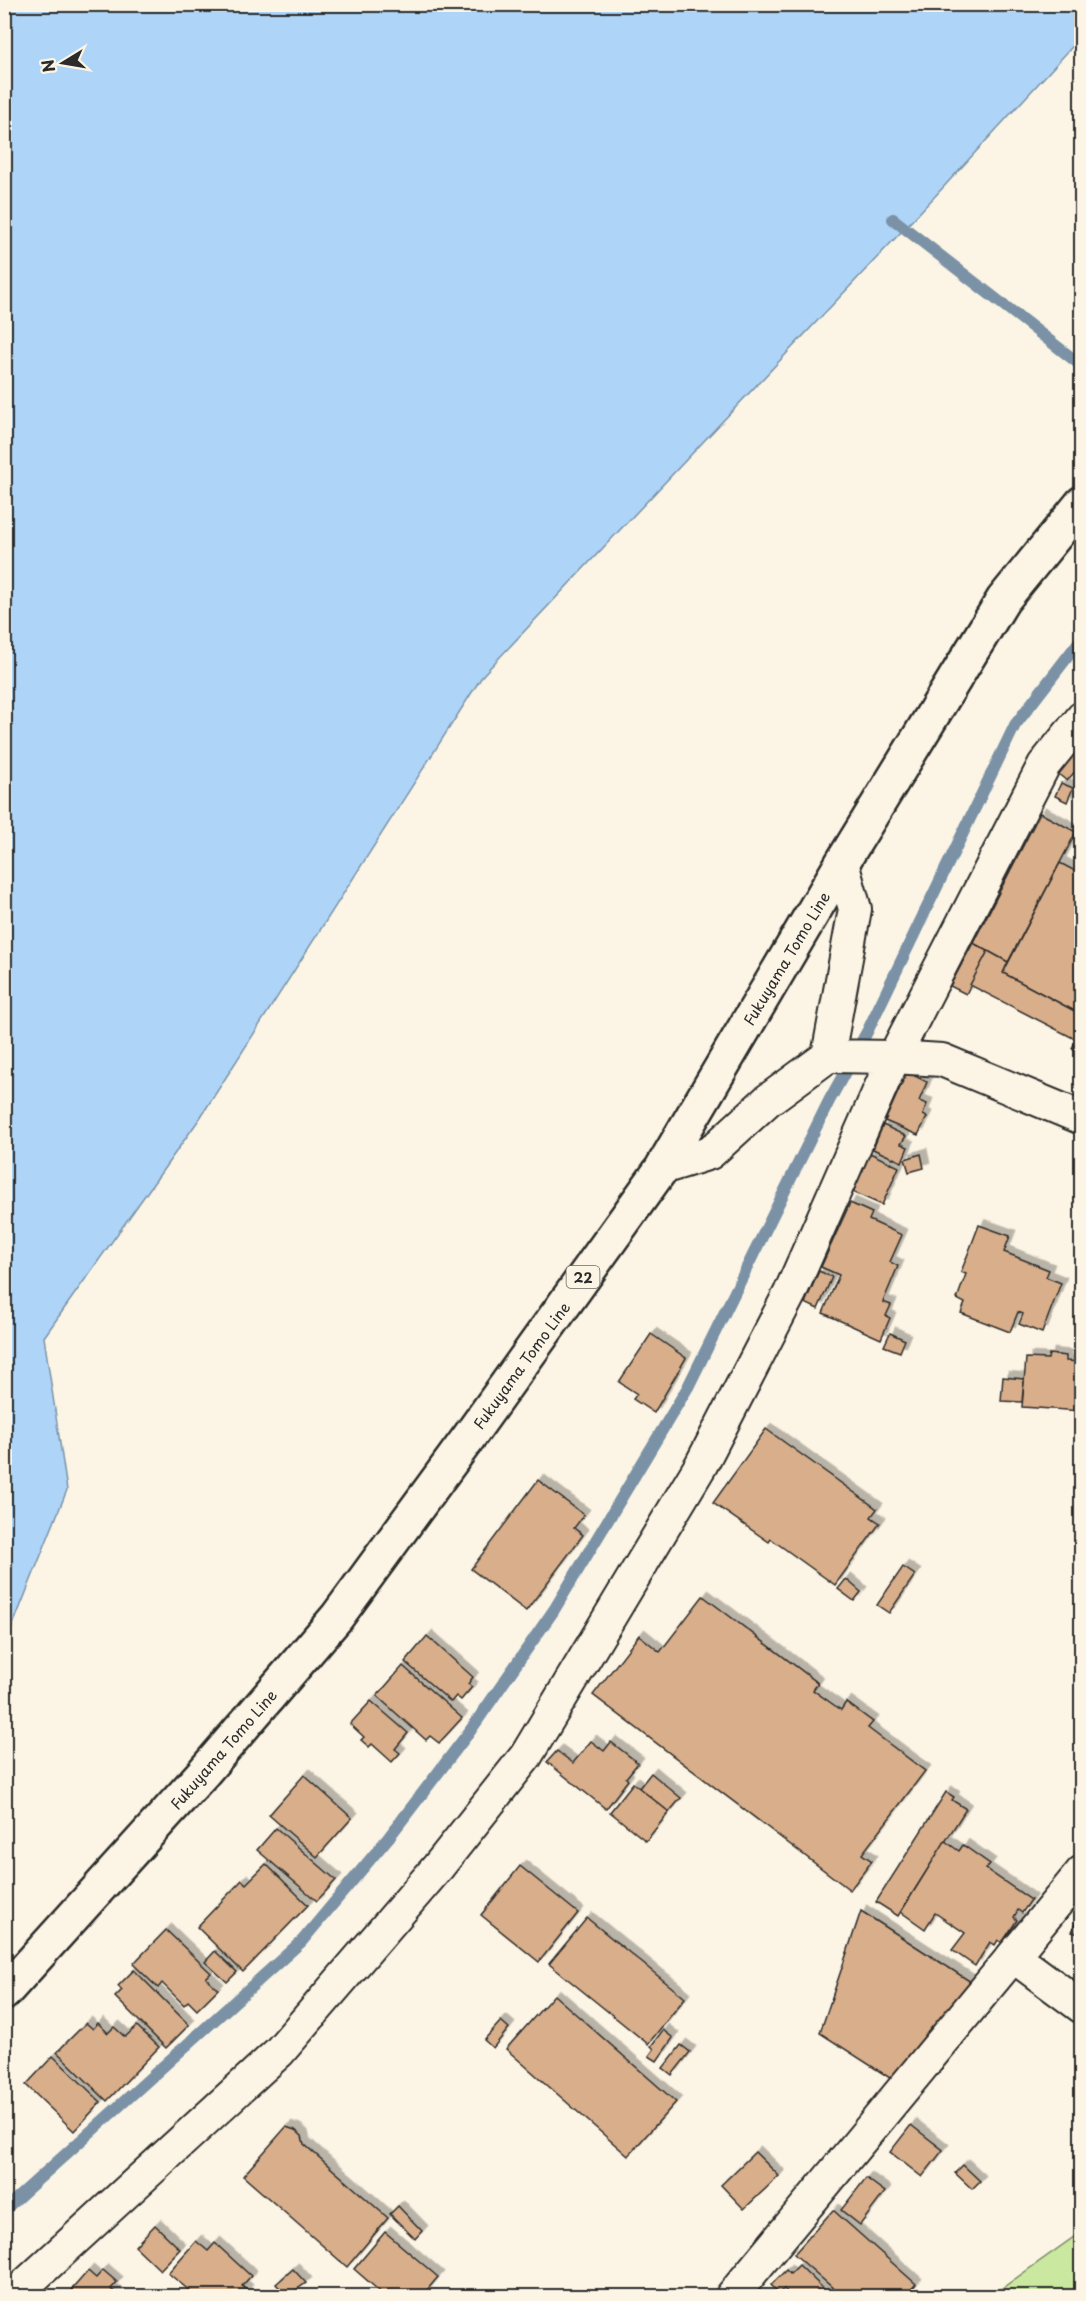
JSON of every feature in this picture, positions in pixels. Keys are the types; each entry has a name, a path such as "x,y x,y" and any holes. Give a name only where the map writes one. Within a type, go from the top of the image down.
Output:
{"main road":[{"name":"Fukuyama Tomo Line","path":"4,1993 203,1773 337,1617 469,1437 662,1168 842,863 1003,600 1082,503"}],"street":[{"path":"13,2296 279,2052 438,1867 526,1756 701,1465 790,1293 889,1057 1044,765 1082,718"},
{"path":"836,1056 855,909 842,863"},
{"path":"662,1168 710,1153 768,1100 836,1056 942,1060 1082,1118"},
{"path":"732,2296 1082,1872"},
{"path":"1013,1956 1082,2007"}],"green space":[{"path":"1081,2232 1081,2296 991,2296"}],"water":[{"path":"5,4 1081,4 1082,36 938,193 483,675 200,1118 44,1337 67,1490 5,1645"}],"building":[{"path":"1082,741 1082,763 1067,781 1057,773"},
{"path":"1061,783 1073,788 1067,802 1055,796"},
{"path":"1040,813 1076,832 1008,962 973,943"},
{"path":"1060,863 1075,871 1077,866 1082,868 1082,1015 1003,973"},
{"path":"973,943 988,951 966,994 950,986"},
{"path":"988,951 1008,962 1003,973 1082,1015 1082,1030 1077,1040 970,985"},
{"path":"1082,1030 1082,1052 1072,1048"},
{"path":"907,1072 927,1082 919,1101 927,1104 923,1115 927,1117 918,1135 885,1121"},
{"path":"883,1125 906,1136 901,1144 908,1147 902,1162 873,1149"},
{"path":"870,1153 899,1167 882,1205 853,1192"},
{"path":"921,1154 924,1168 909,1172 905,1159"},
{"path":"850,1203 872,1213 869,1220 902,1235 890,1262 898,1266 883,1302 891,1305 886,1316 890,1318 881,1339 823,1313 839,1275 821,1267"},
{"path":"979,1225 1010,1236 1004,1252 1049,1270 1046,1277 1061,1283 1042,1333 1019,1324 1023,1314 1018,1312 1010,1332 961,1313 965,1303 957,1299 966,1274 961,1272"},
{"path":"819,1271 832,1277 818,1309 805,1303"},
{"path":"890,1333 905,1340 900,1352 884,1346"},
{"path":"651,1334 686,1358 654,1413 633,1399 637,1394 619,1382"},
{"path":"1049,1354 1066,1356 1066,1361 1082,1362 1082,1411 1022,1407 1026,1358 1048,1359"},
{"path":"1003,1377 1024,1379 1022,1402 1001,1401"},
{"path":"766,1429 877,1509 871,1517 880,1523 835,1585 771,1539 769,1542 713,1503"},
{"path":"538,1480 584,1515 574,1528 583,1535 526,1611 471,1569"},
{"path":"903,1567 915,1575 889,1613 877,1605"},
{"path":"846,1579 861,1592 854,1601 838,1589"},
{"path":"703,1596 818,1683 813,1690 841,1710 846,1702 873,1722 868,1728 925,1771 862,1854 872,1861 850,1890 593,1695 639,1635 660,1652"},
{"path":"427,1636 473,1677 468,1684 472,1687 461,1700 456,1696 451,1702 405,1662"},
{"path":"403,1666 462,1718 439,1743 430,1736 426,1740 377,1696"},
{"path":"371,1701 408,1733 395,1749 400,1753 392,1762 372,1744 369,1747 361,1740 364,1737 350,1724"},
{"path":"591,1741 604,1751 611,1742 638,1763 606,1809 547,1762 557,1751 573,1763"},
{"path":"651,1773 681,1798 669,1812 639,1788"},
{"path":"304,1775 352,1818 317,1857 269,1815"},
{"path":"633,1783 669,1812 646,1841 610,1812"},
{"path":"946,1792 954,1797 952,1800 966,1809 898,1916 876,1902"},
{"path":"276,1828 336,1880 317,1901 257,1850"},
{"path":"945,1841 959,1851 963,1845 990,1864 986,1869 1031,1900 1022,1913 1018,1910 1014,1917 1017,1920 1002,1943 998,1940 995,1945 990,1942 975,1966 952,1950 965,1933 935,1913 925,1929 901,1912"},
{"path":"266,1864 308,1905 243,1972 197,1927 242,1880 246,1884"},
{"path":"520,1866 578,1913 539,1962 481,1915"},
{"path":"1082,1902 1082,1935 1072,1932"},
{"path":"861,1911 971,1982 893,2080 820,2033"},
{"path":"587,1918 685,1998 648,2044 549,1964"},
{"path":"166,1930 211,1973 206,1978 218,1989 197,2010 188,2001 184,2005 162,1983 158,1988 133,1964"},
{"path":"215,1951 237,1972 227,1982 205,1962"},
{"path":"134,1970 189,2025 166,2048 115,1997 122,1990 118,1986"},
{"path":"554,1995 676,2102 628,2156 506,2049"},
{"path":"501,2021 509,2028 493,2048 484,2040"},
{"path":"86,2023 93,2029 98,2023 108,2033 114,2027 125,2037 137,2026 159,2047 107,2101 57,2052"},
{"path":"663,2030 673,2038 657,2061 649,2056 654,2049 651,2046"},
{"path":"681,2045 690,2052 672,2075 663,2068"},
{"path":"53,2056 101,2102 74,2131 26,2085"},
{"path":"911,2125 943,2150 922,2177 890,2152"},
{"path":"286,2127 302,2136 304,2144 388,2218 347,2267 243,2176"},
{"path":"755,2152 779,2176 744,2209 721,2185"},
{"path":"963,2165 980,2181 972,2189 955,2173"},
{"path":"866,2178 885,2192 860,2225 841,2210"},
{"path":"398,2206 422,2231 415,2239 390,2214"},
{"path":"833,2210 916,2284 905,2296 842,2296 794,2254"},
{"path":"155,2225 180,2249 160,2270 135,2246"},
{"path":"385,2232 438,2277 422,2296 385,2296 354,2269"},
{"path":"196,2241 208,2251 215,2243 251,2276 242,2286 247,2290 242,2296 196,2296 168,2273"},
{"path":"799,2265 831,2296 791,2296 784,2289 779,2293 771,2285 786,2270 790,2274"},
{"path":"293,2269 306,2283 287,2296 276,2284"},
{"path":"103,2270 117,2282 111,2289 119,2296 66,2296 88,2271 96,2278"}],"waterway":[{"path":"893,219 1082,366"},
{"path":"4,2210 302,1941 389,1837 470,1731 554,1610 688,1387 829,1101 867,1032 1015,725 1082,638"}]}
